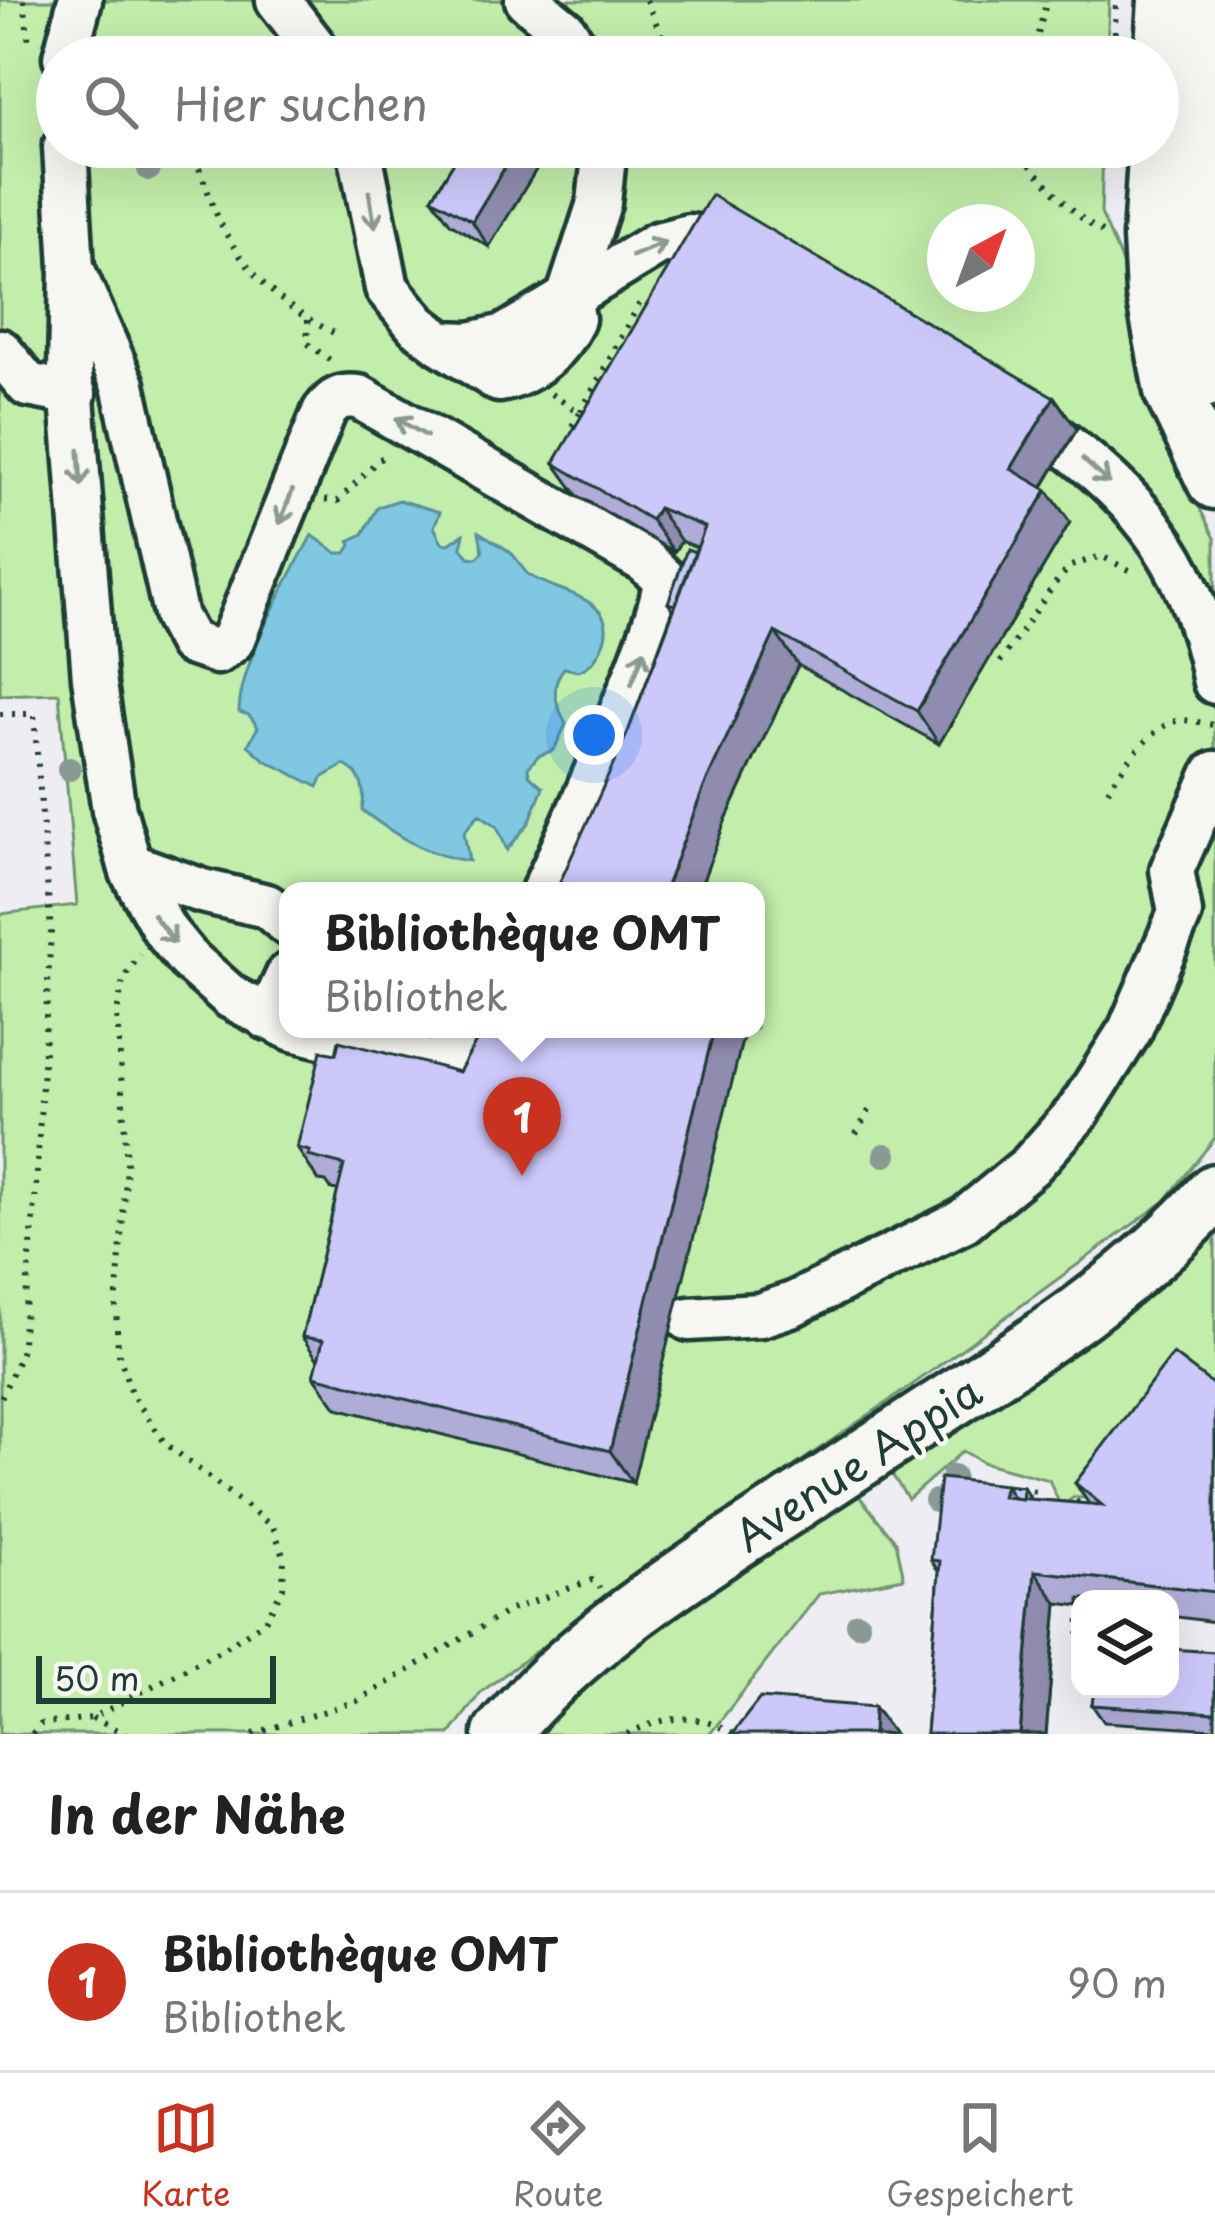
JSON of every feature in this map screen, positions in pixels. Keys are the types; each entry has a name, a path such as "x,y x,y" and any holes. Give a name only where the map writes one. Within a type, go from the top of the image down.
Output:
{"main road":[{"path":"1164,36 1166,0"},
{"path":"1211,0 1208,193 1193,322 1195,347 1215,404"},
{"path":"1157,168 1152,255 1163,355 1186,425 1215,481"},
{"name":"Avenue Appia","path":"501,1734 533,1697 639,1608 1052,1334 1153,1254 1215,1192"}],"lane":[{"path":"278,0 306,36"},
{"path":"527,0 568,36"},
{"path":"66,168 72,383 94,678 104,760 130,865 165,931 209,979 279,1023"},
{"path":"362,168 387,289 417,325 441,343 470,344 505,336 644,250 689,236 721,240 774,266"},
{"path":"569,295 599,203 603,168"},
{"path":"1166,168 1182,185 1208,193"},
{"path":"72,268 117,367 170,597 184,636 199,649 217,652 232,641 324,412 344,395 359,397 543,502 645,561 664,578 664,596 641,660 548,882"},
{"path":"0,352 28,385 72,383 117,367"},
{"path":"987,393 1069,447 1156,531 1186,579 1205,630 1215,682"},
{"path":"689,1319 760,1315 793,1304 963,1221 1030,1166 1078,1112 1130,1030 1180,913 1172,870 1215,773"},
{"path":"130,865 202,891 267,905 279,916"},
{"path":"333,1038 432,1064 456,1053 467,1038"}],"path":[{"path":"646,0 661,36"},
{"path":"1038,36 1047,0"},
{"path":"1115,36 1116,0"},
{"path":"201,168 221,225 248,266 284,303 341,336"},
{"path":"1035,168 1101,233 1125,236"},
{"path":"572,426 580,413"},
{"path":"321,489 322,499 338,501 379,459 392,458"},
{"path":"1000,662 1057,581 1089,557 1117,561 1160,591 1186,579"},
{"path":"0,714 34,714 51,932 21,1353 0,1400"},
{"path":"1108,790 1139,748 1167,726 1176,721 1215,725"},
{"path":"32,1734 41,1724 92,1718 265,1622 276,1607 285,1572 273,1527 184,1459 153,1428 131,1393 118,1351 116,1306 127,1165 119,992 129,969 165,931"},
{"path":"856,1134 873,1103"},
{"path":"1012,1489 1035,1491 1033,1514"},
{"path":"1067,1528 1082,1530 1102,1501"},
{"path":"253,1734 327,1712 379,1690 477,1628 543,1596 592,1580 605,1593"},
{"path":"627,1734 657,1721 689,1716 732,1734"},
{"path":"92,1718 125,1734"}],"green space":[{"path":"0,0 1109,0 1108,36 36,36 36,168 1102,168 1101,213 1127,275 1134,341 1157,425 1215,538 1215,1138 1165,1201 481,1692 450,1734 0,1734 0,914 77,905 59,693 0,695"},
{"path":"1215,1234 1215,1387 1092,1499 1074,1497 1061,1507 1049,1480 982,1462 963,1451 908,1499 893,1476 897,1466 1141,1304"},
{"path":"859,1496 896,1542 904,1578 819,1594 710,1734 542,1734 611,1662 649,1631"}],"water":[{"path":"399,500 440,512 434,527 442,543 464,534 461,547 469,557 477,558 483,552 479,532 511,553 529,575 594,606 606,628 594,661 578,671 564,668 557,682 557,702 566,724 554,750 538,756 528,768 543,787 529,823 507,850 497,826 479,814 464,832 469,861 412,843 362,810 361,783 344,765 322,778 318,787 265,760 248,745 258,727 249,715 239,712 256,646 312,535 337,553 346,553 349,541 363,534 378,507"}],"building":[{"path":"450,168 504,168 472,221 432,198"},
{"path":"711,195 1054,397 1011,469 1047,490 917,711 775,632 704,787 667,882 560,882 628,732 705,527 658,508 651,520 554,463"},
{"path":"687,549 695,552 675,605 668,603"},
{"path":"478,1038 712,1038 610,1451 314,1376 323,1340 302,1337 344,1165 308,1156 310,1151 297,1148 321,1051 336,1054 339,1041 459,1072"},
{"path":"1173,1354 1215,1386 1215,1592 1035,1571 1020,1734 926,1734 940,1561 931,1560 940,1478 1005,1485 1002,1497 1102,1505 1075,1483"},
{"path":"1005,1486 1023,1487 1022,1499 1014,1498"},
{"path":"1179,1650 1215,1652 1215,1713 1092,1705 1093,1698 1179,1698"},
{"path":"760,1698 874,1707 873,1734 732,1734"}],"place":[{"name":"Bibliothèque OMT","path":"522,1176"}]}
